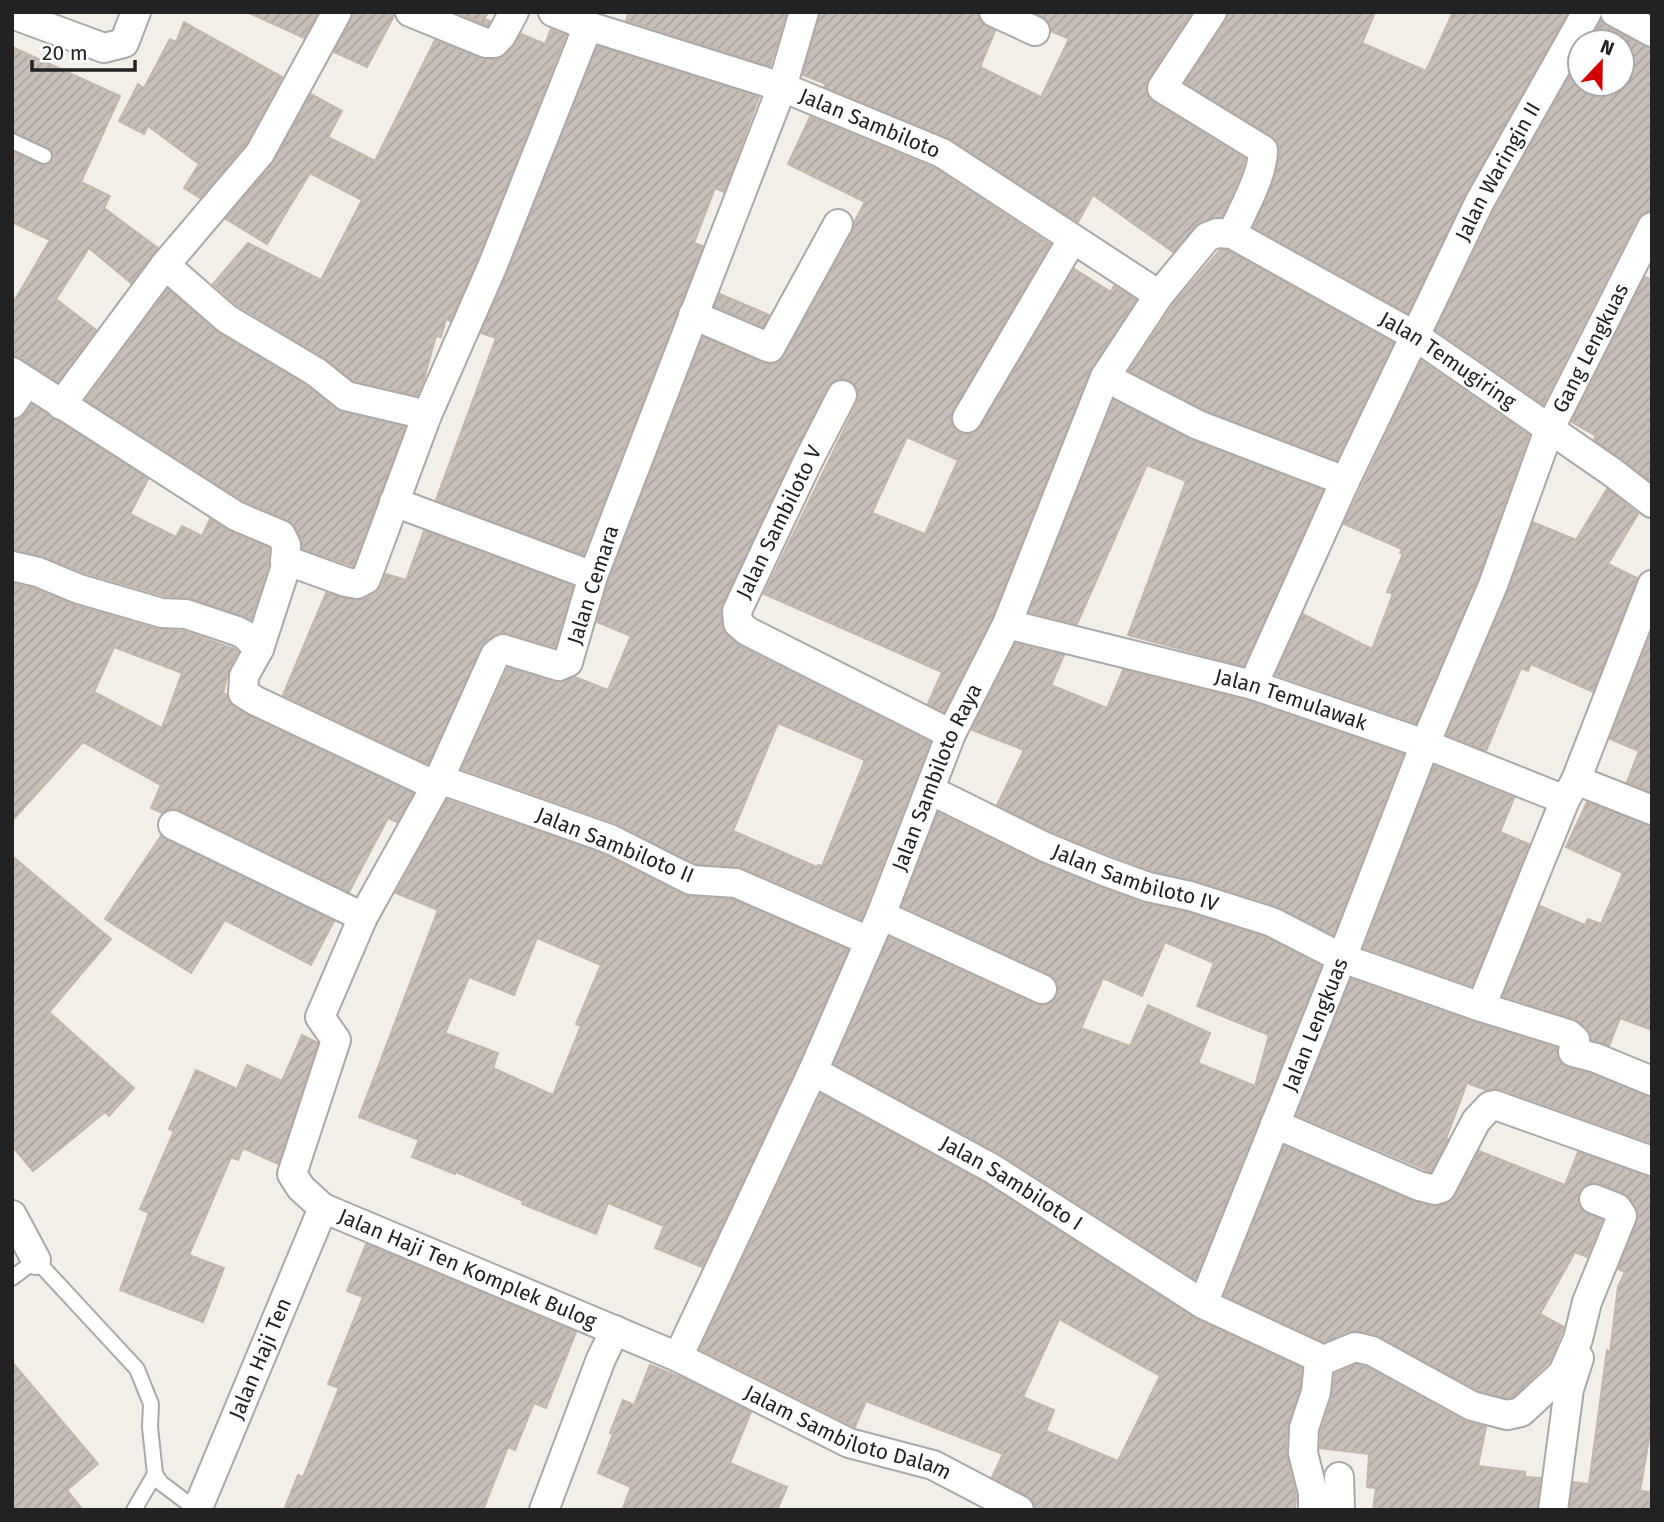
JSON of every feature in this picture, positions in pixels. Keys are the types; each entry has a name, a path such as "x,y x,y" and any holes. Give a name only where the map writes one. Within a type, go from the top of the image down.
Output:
{"street":[{"path":"12,14 104,48 124,43 136,12"},
{"path":"61,405 164,265 260,153 337,12"},
{"path":"410,12 486,43 494,43 501,36 513,12"},
{"name":"Jalan Sambiloto","path":"553,12 588,26 782,87 942,153 1158,295"},
{"name":"Jalan Cemara","path":"323,1208 301,1188 292,1174 336,1041 320,1017 362,917 438,782 495,655 503,649 559,666 568,662 593,576 782,87 803,12"},
{"path":"994,12 1035,31"},
{"path":"1212,12 1161,88 1263,150 1263,158 1231,234"},
{"name":"Jalan Waringin II","path":"1253,685 1345,481 1479,203 1587,12"},
{"path":"1615,12 1652,32"},
{"path":"285,560 358,584 366,579 427,415 492,267 588,26"},
{"path":"693,315 770,348 838,224"},
{"name":"Gang Lengkuas","path":"1425,744 1493,585 1549,430 1652,227"},
{"name":"Jalan Sambiloto Raya","path":"678,1357 813,1071 881,915 951,734 1007,624 1105,377 1158,295 1207,237 1217,233 1231,234"},
{"name":"Jalan Temugiring","path":"1231,234 1415,336 1612,472 1652,503"},
{"path":"967,418 1072,240"},
{"path":"164,265 227,319 316,372 346,396 427,415"},
{"path":"1105,377 1198,425 1345,481"},
{"path":"12,566 162,613 186,614 237,631 259,649 285,569 286,545 281,535 236,516 61,405 17,386"},
{"name":"Jalan Sambiloto V","path":"842,395 737,611 738,623 747,631 951,734"},
{"path":"394,502 593,576"},
{"path":"1481,1007 1652,584"},
{"name":"Jalan Temulawak","path":"1007,624 1253,685 1570,790 1652,810"},
{"name":"Jalan Sambiloto II","path":"259,649 244,676 243,693 438,782 610,839 691,880 736,883 869,941"},
{"name":"Jalan Lengkuas","path":"1203,1304 1425,744"},
{"name":"Jalan Sambiloto IV","path":"930,790 1092,866 1147,887 1191,896 1272,922 1342,958 1481,1007 1568,1034 1575,1040 1573,1052 1597,1058 1652,1081"},
{"path":"173,825 362,917"},
{"path":"881,915 1042,989"},
{"name":"Jalan Sambiloto I","path":"813,1071 993,1169 1203,1304 1315,1356 1320,1363"},
{"path":"1275,1124 1419,1186 1435,1190 1441,1188 1476,1121 1490,1106 1496,1105 1652,1161"},
{"path":"1313,1510 1303,1452 1304,1428 1316,1392 1320,1363 1355,1347 1372,1351 1472,1406 1507,1415 1521,1412 1563,1373 1578,1339 1587,1302 1622,1216 1617,1208 1594,1199"},
{"name":"Jalan Haji Ten Komplek Bulog","path":"323,1208 678,1357"},
{"name":"Jalan Haji Ten","path":"197,1510 323,1208"},
{"path":"12,1215 36,1260"},
{"name":"Jalan Haji Ten Komplek Bulog","path":"544,1510 615,1329"},
{"path":"1553,1510 1569,1389 1588,1332"},
{"name":"Jalam Sambiloto Dalam","path":"678,1357 849,1443 933,1465 1019,1510"},
{"path":"1339,1477 1340,1510"}],"lane":[{"path":"12,141 44,156"},
{"path":"12,1278 36,1260 137,1369 151,1404 150,1427 155,1474 161,1483 197,1510"},
{"path":"134,1510 155,1474"}],"building":[{"path":"247,12 318,12 304,38"},
{"path":"354,12 394,12 367,67 334,52"},
{"path":"455,12 488,12 484,19 490,21 488,26"},
{"path":"629,12 787,12 770,66 626,20"},
{"path":"820,12 978,12 981,22 995,31 980,67 1041,97 1069,39 1051,31 1048,21 1034,12 1192,12 1148,79 1147,95 1153,102 1245,159 1222,217 1200,222 1173,252 1093,195 1078,222 951,139 824,87 826,84 803,75"},
{"path":"1229,12 1375,12 1362,43 1426,71 1453,12 1568,12 1465,195 1408,313 1254,227 1275,176 1280,152 1278,143 1272,136 1185,83 1226,21"},
{"path":"1601,21 1609,28 1597,28"},
{"path":"184,22 282,77 246,144 200,198 184,188 199,164 148,126 144,134 119,121 138,84 144,88 170,39 176,42"},
{"path":"551,29 566,35 477,261 450,321 446,319 441,337 436,336 417,396 353,381 325,358 237,305 213,284 248,243 321,280 362,200 310,173 267,244 226,219 274,161 311,94 342,111 328,137 375,161 435,40 480,58 494,60 506,55 521,34 545,44"},
{"path":"1636,41 1652,49 1652,205 1649,211 1637,219 1543,404 1436,330 1494,211 1566,83 1566,98 1636,98"},
{"path":"598,46 759,97 724,192 715,188 694,243 703,246 583,555 436,500 496,338 481,333"},
{"path":"12,47 120,96 81,182 110,196 104,208 158,248 131,283 89,248 56,299 96,330 58,382 12,355 12,305 50,240 12,222 12,152 44,166 50,163 54,156 48,147 12,132"},
{"path":"810,117 934,168 1050,244 953,410 950,417 952,426 959,433 975,433 981,426 1074,269 1111,292 1114,286 1136,300 1090,371 992,617 944,712 928,704 942,672 764,594 857,403 859,395 849,380 834,381 827,387 722,604 720,612 724,632 739,646 930,742 861,919 743,868 695,864 616,823 462,769 508,668 554,682 575,677 608,690 631,636 597,622 609,581 703,337 763,363 780,362 853,232 854,222 865,202 788,164","holes":["907,437 958,460 925,534 872,513","778,723 865,760 822,866 817,867 733,831"]},
{"path":"1220,250 1227,250 1393,343 1337,460 1205,410 1129,371 1175,302"},
{"path":"1645,277 1652,280 1652,482 1594,440 1596,436 1572,422"},
{"path":"168,289 218,333 307,386 336,409 405,427 353,566 302,549 301,538 288,520 244,501 86,400"},
{"path":"720,294 769,315 763,327 715,306"},
{"path":"1421,361 1529,435 1478,579 1416,723 1276,675 1303,614 1372,649 1393,594 1387,592 1403,554 1400,553 1402,549 1344,524"},
{"path":"1114,400 1192,440 1323,490 1244,666 1128,635 1186,481 1147,465 1077,624 1029,612"},
{"path":"32,404 148,479 130,514 176,537 182,526 202,536 210,519 269,548 268,566 251,619 191,598 165,596 85,573 42,556 12,550 12,420 20,419"},
{"path":"1607,489 1638,514 1608,564 1637,578 1593,692 1531,664 1528,671 1521,668 1486,751 1447,735 1508,592 1533,522 1576,540"},
{"path":"424,531 573,586 555,647 507,633 500,633 485,642 428,764 283,695 326,593 355,600 365,599 382,585 386,574 406,580"},
{"path":"12,583 33,588 74,605 157,629 183,631 235,649 238,652 229,668 223,693 234,707 413,793 397,822 388,818 349,892 180,810 171,809 162,813 151,808 161,785 83,742 12,821","holes":["114,647 182,673 162,728 94,692"]},
{"path":"1652,631 1652,792 1627,782 1639,751 1610,739"},
{"path":"1016,643 1064,655 1051,685 1107,708 1123,670 1248,701 1403,754 1333,935 1277,906 1195,880 1153,871 1052,832 997,805 1024,750 972,730"},
{"path":"1434,766 1514,798 1500,832 1529,844 1472,986 1364,948"},
{"path":"447,800 603,854 684,895 732,899 848,950 798,1064 702,1267 655,1248 664,1226 608,1203 596,1234 522,1204 523,1201 456,1172 455,1174 412,1157 419,1140 359,1117 438,910 396,893","holes":["537,938 601,965 576,1024 581,1026 553,1095 493,1068 498,1053 445,1033 469,977 514,995"]},
{"path":"1587,802 1652,826 1652,1030 1620,1018 1609,1046 1591,1040 1586,1028 1573,1018 1503,996 1540,906 1585,925 1588,919 1601,924 1623,873 1566,847"},
{"path":"938,813 1038,862 1098,886 1142,903 1186,912 1266,937 1321,966 1195,1279 1001,1154 834,1064 889,937 1035,1004 1043,1006 1051,1003 1057,995 1056,980 1049,974 902,906","holes":["1165,942 1214,963 1197,1006 1269,1035 1255,1086 1198,1063 1210,1033 1148,1005 1130,1046 1081,1028 1103,978 1142,996"]},
{"path":"161,836 334,921 311,965 225,920 191,973 105,919"},
{"path":"12,856 111,939 49,1012 134,1088 109,1116 105,1112 33,1171 12,1146"},
{"path":"1351,979 1557,1048 1558,1058 1568,1068 1652,1097 1652,1143 1501,1089 1486,1090 1467,1083 1448,1139 1431,1172 1297,1115"},
{"path":"302,1035 318,1043 278,1164 243,1148 238,1160 231,1157 189,1255 224,1268 203,1322 120,1290 149,1213 140,1209 174,1131 169,1129 196,1070 237,1089 247,1065 282,1081"},
{"path":"821,1094 985,1183 1194,1318 1302,1368 1300,1389 1287,1427 1286,1453 1296,1495 1295,1510 1036,1510 1027,1496 992,1477 1003,1454 866,1401 855,1427 700,1349","holes":["1059,1319 1160,1376 1118,1461 1046,1431 1054,1410 1023,1397"]},
{"path":"1284,1146 1412,1201 1432,1206 1446,1204 1455,1196 1479,1151 1565,1185 1578,1152 1652,1177 1652,1433 1640,1491 1651,1492 1650,1510 1570,1510 1573,1482 1589,1484 1607,1350 1610,1352 1618,1287 1625,1272 1618,1269 1639,1215 1631,1199 1599,1183 1584,1186 1579,1192 1578,1202 1582,1210 1602,1220 1587,1257 1575,1252 1540,1314 1564,1327 1550,1361 1513,1397 1507,1398 1478,1390 1376,1335 1349,1331 1324,1342 1224,1296"},
{"path":"366,1244 576,1332 546,1408 534,1403 515,1450 508,1447 483,1510 284,1510 298,1475 303,1477 339,1388 328,1384 363,1297 347,1291"},
{"path":"12,1362 98,1464 67,1490 83,1510 12,1510"},
{"path":"1356,1364 1464,1421 1486,1427 1478,1466 1525,1472 1525,1477 1540,1478 1537,1510 1373,1510 1376,1488 1367,1487 1369,1454 1320,1448 1321,1431 1332,1397 1335,1374"},
{"path":"650,1365 751,1412 730,1463 787,1487 777,1510 622,1510 631,1487 598,1473 623,1400 634,1405"}]}
